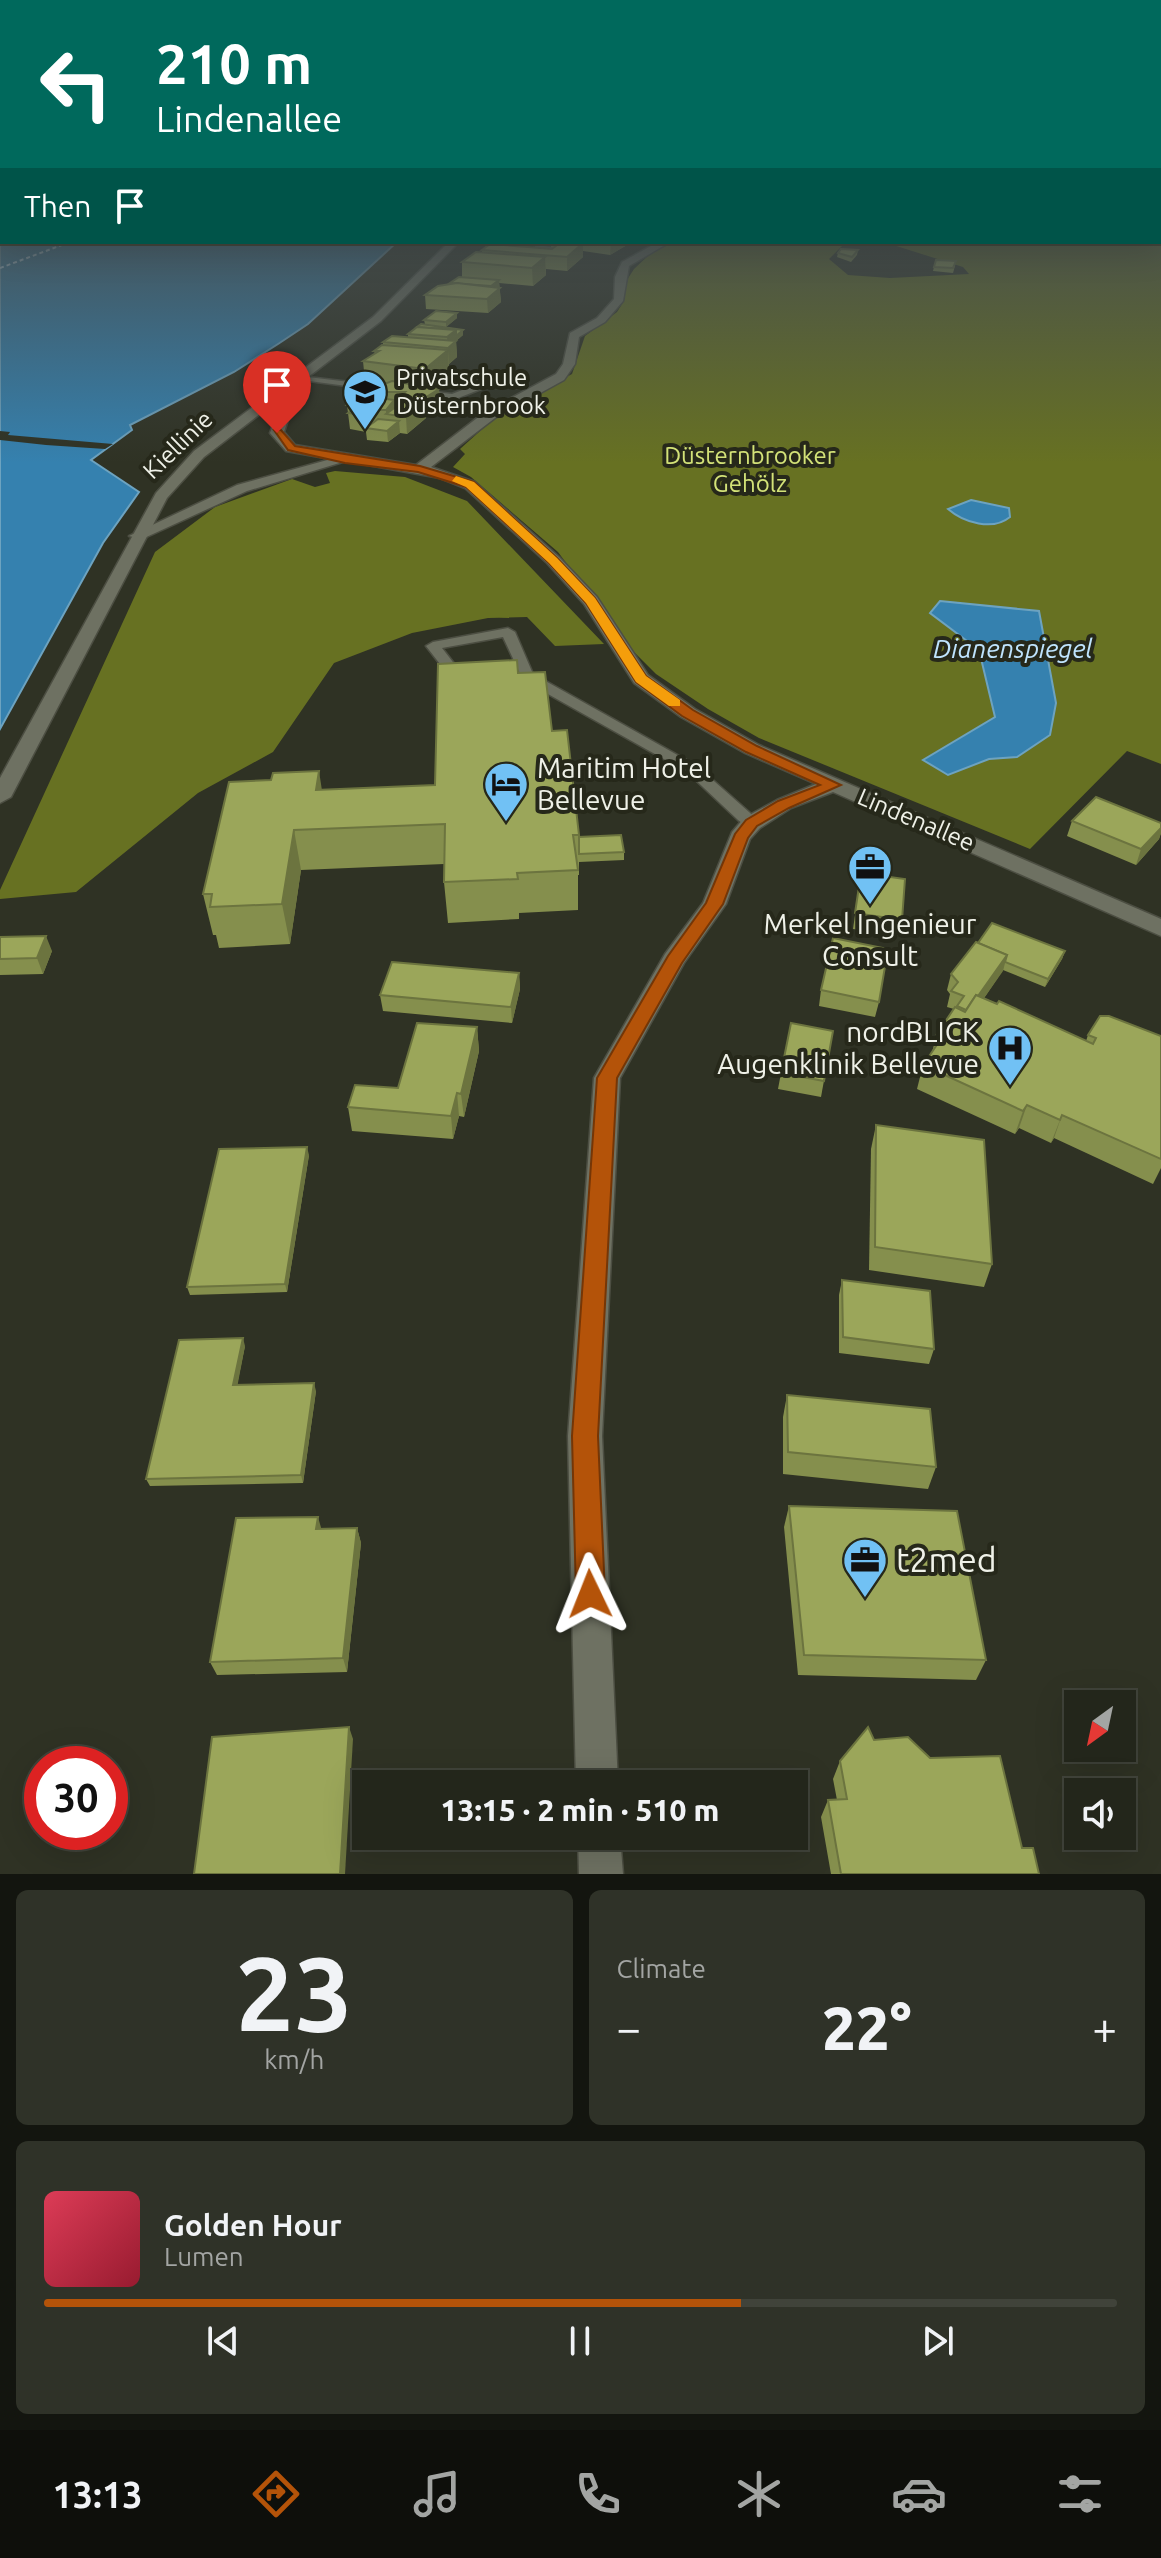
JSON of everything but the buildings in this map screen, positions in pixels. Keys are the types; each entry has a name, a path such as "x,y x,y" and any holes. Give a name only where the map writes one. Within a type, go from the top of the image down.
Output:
{"street":[{"name":"Kiellinie","path":"0,797 161,496 199,454 377,319 408,288"},
{"path":"420,469 490,415 560,377 569,364 574,335 601,320 619,299 619,288"},
{"name":"Lindenallee","path":"297,381 277,433 291,448 345,460 420,469 470,485 527,535 591,601 641,679 688,713 752,749 1161,928"},
{"name":"Lindenallee","path":"137,536 242,488 345,460"},
{"path":"597,1770 585,1436 607,1078 674,960 714,904 740,837 752,823 784,804 833,785"},
{"path":"600,1850 601,1874"}],"lane":[{"path":"297,381 453,397 506,376"},
{"path":"470,678 455,679 433,646 508,632 520,676 692,769 716,788 735,812 752,823"}],"green space":[{"name":"Düsternbrooker Gehölz","path":"626,288 1161,288 1161,764 1127,751 1030,849 759,738 656,674 626,644 558,552 471,477 453,467 465,454 460,449 499,414 572,374 585,336 617,312 624,301","holes":["979,650 1017,757 989,759 948,775 924,759 995,717"]},
{"path":"335,471 405,477 467,501 604,644 555,646 527,617 488,618 412,633 334,663 273,752 198,793 76,892 0,899 0,890 155,552 215,507 292,479 315,487 330,483 326,473"}],"water":[{"path":"0,288 347,288 308,324 234,372 130,425 132,430 91,460 139,492 103,543 0,729"},
{"path":"971,500 1009,508 1010,517 995,524 979,524 948,509"},
{"name":"Dianenspiegel","path":"940,601 1039,611 1056,703 1050,735 1017,757 989,759 948,775 923,760 995,717 979,650 930,613"}],"pier":[{"path":"0,431 10,432 8,435 113,444 105,449 0,440"}],"slow traffic":[{"path":"456,479 470,485 553,560 591,601 641,679 675,703"}],"place":[{"name":"Privatschule Düsternbrook","path":"365,431"},
{"name":"Maritim Hotel Bellevue","path":"506,823"},
{"name":"Merkel Ingenieur Consult","path":"870,906"},
{"name":"nordBLICK Augenklinik Bellevue","path":"1010,1087"},
{"name":"t2med","path":"865,1599"}],"route":[{"path":"277,433 291,448 345,460 420,469 444,474 470,485 527,535 591,601 641,679 688,713 752,749 833,785 784,804 752,823 740,837 714,904 674,960 607,1078 585,1436 590,1594"}]}
